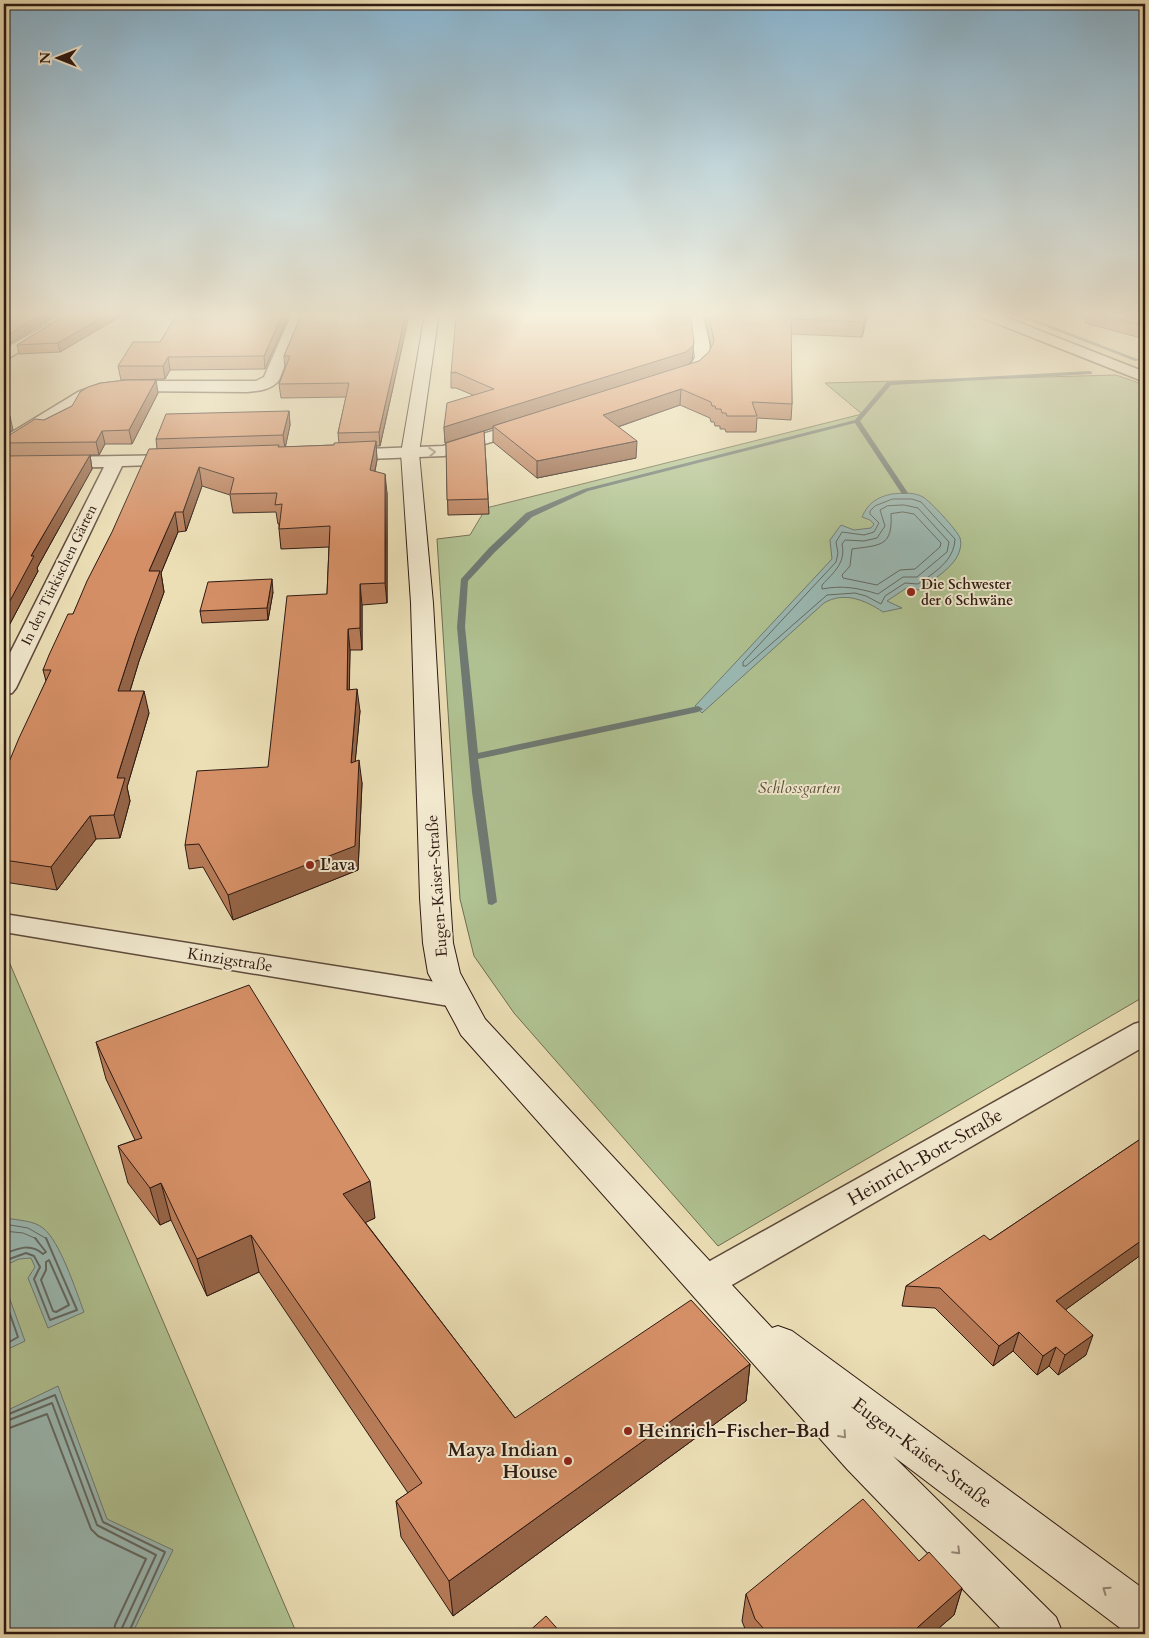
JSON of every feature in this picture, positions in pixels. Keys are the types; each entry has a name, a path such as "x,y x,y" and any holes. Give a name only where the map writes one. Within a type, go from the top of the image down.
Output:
{"main road":[{"name":"Eugen-Kaiser-Straße","path":"419,389 410,453 422,603 438,943 444,973 473,1027 862,1455 1038,1634"},
{"name":"Eugen-Kaiser-Straße","path":"704,1282 783,1348 1145,1618"}],"street":[{"path":"4,444 84,395 97,389"},
{"path":"326,456 410,453 453,449 537,422"},
{"path":"4,463 201,459"},
{"name":"In den Türkischen Gärten","path":"4,688 115,462"},
{"name":"Kinzigstraße","path":"4,923 456,996"},
{"name":"Heinrich-Bott-Straße","path":"704,1282 1145,1032"}],"green space":[{"name":"Schlossgarten","path":"833,389 1145,389 1145,996 718,1246 514,1013 474,956 460,899 437,539 470,535 486,508 862,414"},
{"path":"4,950 297,1634 4,1634"}],"water":[{"path":"908,493 919,495 943,516 960,539 960,549 954,562 919,590 908,587 887,601 902,608 883,612 862,601 847,597 832,599 824,603 702,713 695,706 832,559 830,540 841,525 854,530 871,528 874,524 862,517 864,512 874,501 892,494"},
{"path":"4,1219 36,1224 49,1234 67,1267 84,1312 48,1328 28,1278 35,1267 31,1258 19,1259 4,1266"},
{"path":"4,1283 25,1341 4,1351"},
{"path":"58,1386 107,1519 173,1550 132,1634 4,1634 4,1412"}],"building":[{"path":"84,389 151,389 129,430 102,431 96,442 4,443 4,437 35,419 44,420 72,406 80,392"},
{"path":"348,389 389,389 379,432 338,433"},
{"path":"493,389 565,389 444,427 447,403"},
{"path":"609,389 680,389 603,415 637,441 537,461 493,426"},
{"path":"682,389 792,389 792,404 752,402 757,416 727,416 726,413 722,413 721,409 716,409 715,406 712,406 711,402"},
{"path":"289,411 283,435 156,439 166,414"},
{"path":"484,431 488,499 447,500 446,443"},
{"path":"376,441 370,470 385,474 385,583 360,584 360,628 348,629 347,690 357,689 351,763 359,760 355,846 228,895 199,844 185,845 197,771 268,767 287,596 327,594 330,526 279,529 282,504 275,505 277,493 230,494 234,478 199,467 183,512 175,512 149,571 160,571 118,691 144,691 117,778 125,778 114,815 90,816 51,867 4,860 4,774 51,670 43,670 49,655 68,614 73,614 149,449 279,445 278,447"},
{"path":"90,455 31,556 34,556 4,612 4,456"},
{"path":"272,579 267,608 200,611 208,582"},
{"path":"249,985 370,1181 343,1194 515,1418 691,1300 750,1364 449,1581 396,1501 422,1483 251,1235 197,1259 161,1183 150,1188 118,1146 142,1138 96,1042"},
{"path":"1145,1136 1145,1238 1056,1301 1093,1335 1065,1355 1056,1347 1043,1356 1019,1332 999,1346 940,1288 906,1286 984,1235 990,1240"},
{"path":"863,1499 919,1561 929,1552 962,1588 918,1627 914,1634 775,1634 764,1629 755,1619 746,1594"},
{"path":"546,1616 562,1634 526,1634"}],"waterway":[{"path":"857,421 884,389"},
{"path":"474,757 461,627 464,581 492,550 529,515 586,490 857,421"},
{"path":"857,421 904,493"},
{"path":"474,757 698,709"},
{"path":"474,757 492,902"}],"place":[{"name":"Die Schwester der 6 Schwäne","path":"911,592"},
{"name":"L'ava","path":"310,865"},
{"name":"Heinrich-Fischer-Bad","path":"628,1431"},
{"name":"Maya Indian House","path":"568,1461"}]}
